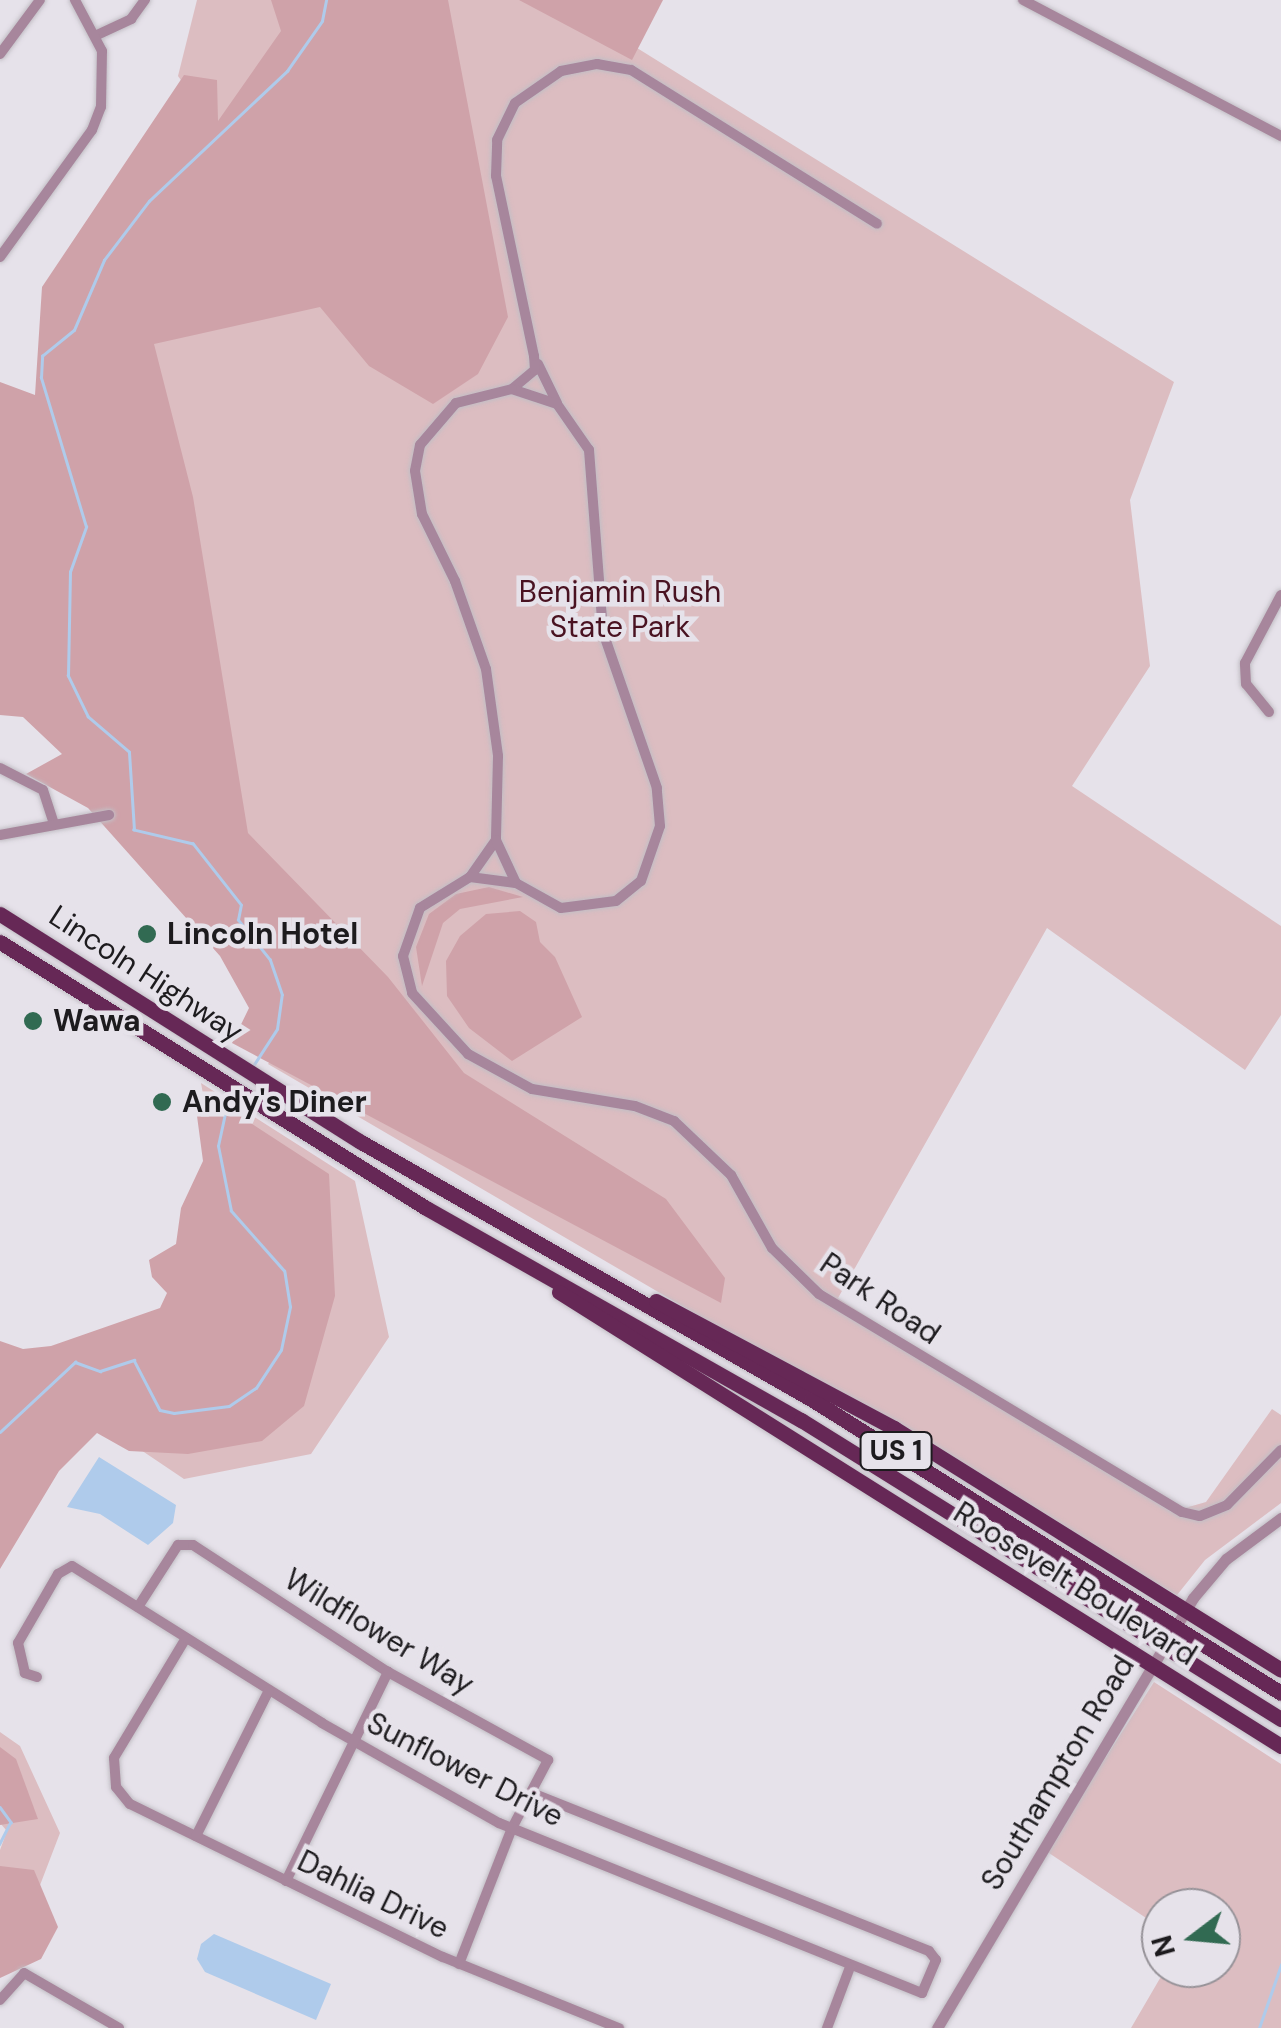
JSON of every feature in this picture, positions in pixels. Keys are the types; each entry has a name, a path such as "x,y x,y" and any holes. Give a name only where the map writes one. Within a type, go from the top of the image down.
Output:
{"highway":[{"path":"0,902 18,925"},
{"name":"Lincoln Highway","path":"0,914 262,1080"},
{"name":"Lincoln Highway","path":"0,942 249,1098"},
{"name":"Roosevelt Boulevard","path":"262,1080 612,1283 1281,1693"},
{"name":"Roosevelt Boulevard","path":"249,1098 486,1242 1281,1746"},
{"name":"Roosevelt Boulevard","path":"486,1242 801,1420 1281,1720"},
{"name":"Roosevelt Boulevard","path":"612,1283 703,1323 856,1406 1281,1670"}],"street":[{"path":"0,54 40,0"},
{"path":"0,257 92,130 105,79 97,35 75,0"},
{"path":"97,35 131,19 145,0"},
{"path":"1022,0 1281,136"},
{"path":"516,884 496,840 498,756 486,669 456,581 422,514 414,472 420,446 456,403 512,389 535,370 495,158 515,103 561,70 597,64 631,70 877,224"},
{"path":"496,840 470,877 516,884 561,908 616,901 647,870 660,826 657,788 603,632 589,450 557,404 534,356"},
{"path":"512,389 557,404"},
{"path":"1269,712 1246,684 1245,663 1281,595"},
{"path":"0,768 43,790 54,824"},
{"path":"0,835 108,814"},
{"name":"Park Road","path":"470,877 441,889 420,908 403,956 412,993 468,1054 532,1089 636,1106 674,1121 731,1175 772,1248 819,1294 1182,1512 1200,1516 1227,1505 1281,1450"},
{"name":"Southampton Road","path":"938,2028 1186,1610 1226,1559 1281,1518"},
{"name":"Wildflower Way","path":"138,1607 178,1545 186,1544 388,1672 548,1760 532,1793"},
{"name":"Sunflower Drive","path":"38,1676 21,1664 18,1643 65,1566 353,1741 512,1828 922,1993 936,1960 929,1951 532,1793"},
{"name":"Dahlia Drive","path":"186,1638 114,1758 116,1787 130,1804 458,1964 620,2028"},
{"path":"286,1880 388,1672"},
{"path":"196,1836 269,1690"},
{"path":"458,1964 512,1828 532,1793"},
{"path":"827,2028 850,1967"},
{"path":"0,2000 24,1974 119,2028"}],"green space":[{"path":"197,0 287,0 296,16 215,128 178,76"},
{"name":"Benjamin Rush State Park","path":"322,0 560,0 1174,382 1130,500 1150,666 1072,786 1281,926 1281,1015 1245,1070 1047,928 838,1298 1171,1512 1206,1502 1272,1409 1281,1415 1281,1503 1205,1560 1177,1595 268,1064 277,1051 49,345"},
{"path":"201,1083 355,1181 389,1337 311,1454 184,1479 83,1411 140,1411 218,1176"},
{"path":"1154,1682 1281,1764 1281,2028 1131,2028 1154,1988 1241,1988 1241,1888 1141,1888 1141,1915 1046,1851"},
{"path":"0,1732 20,1746 60,1833 37,1893 0,1959 0,1850 7,1831 0,1823"}],"shaded area":[{"path":"271,0 448,0 508,317 478,374 433,404 369,366 320,307 154,344 193,497 248,833 388,977 464,1073 666,1199 725,1278 721,1303 232,1043 249,1008 220,956 88,808 26,774 62,754 23,717 0,715 0,382 35,395 42,287 184,75 217,80 218,121 281,31"},
{"path":"519,0 663,0 632,60"},
{"path":"489,887 523,897 460,909 443,923 422,986 416,947 429,914 456,894"},
{"path":"520,911 536,922 540,942 555,957 582,1017 512,1061 469,1028 447,996 446,961 460,936 486,914"},
{"path":"209,1096 329,1174 335,1296 304,1406 262,1441 188,1454 129,1451 97,1433 59,1471 0,1569 0,1341 23,1349 51,1346 160,1308 167,1293 152,1277 149,1260 176,1244 181,1208 203,1161 197,1116"},
{"path":"0,1747 16,1759 38,1819 0,1825"},
{"path":"0,1866 34,1870 58,1927 41,1959 0,1978"}],"water":[{"path":"99,1457 176,1505 173,1523 148,1545 100,1514 67,1507"},
{"path":"214,1934 331,1984 316,2020 205,1972 197,1959 201,1944"}],"waterway":[{"path":"253,1066 277,1029 282,995 270,960 238,920 241,905 193,844 134,830 129,752 88,717 68,676 70,572 86,527 41,378 42,356 74,330 104,260 149,201 287,71 322,21 326,0"},
{"path":"0,1432 75,1362 100,1371 134,1360 160,1410 174,1413 229,1406 256,1388 281,1350 290,1307 284,1271 231,1211 218,1146 229,1095"},
{"path":"0,1807 11,1822 0,1844"},
{"path":"1259,2028 1281,1965"}],"place":[{"name":"Lincoln Hotel","path":"147,934"},
{"name":"Wawa","path":"33,1021"},
{"name":"Andy's Diner","path":"162,1102"}]}
